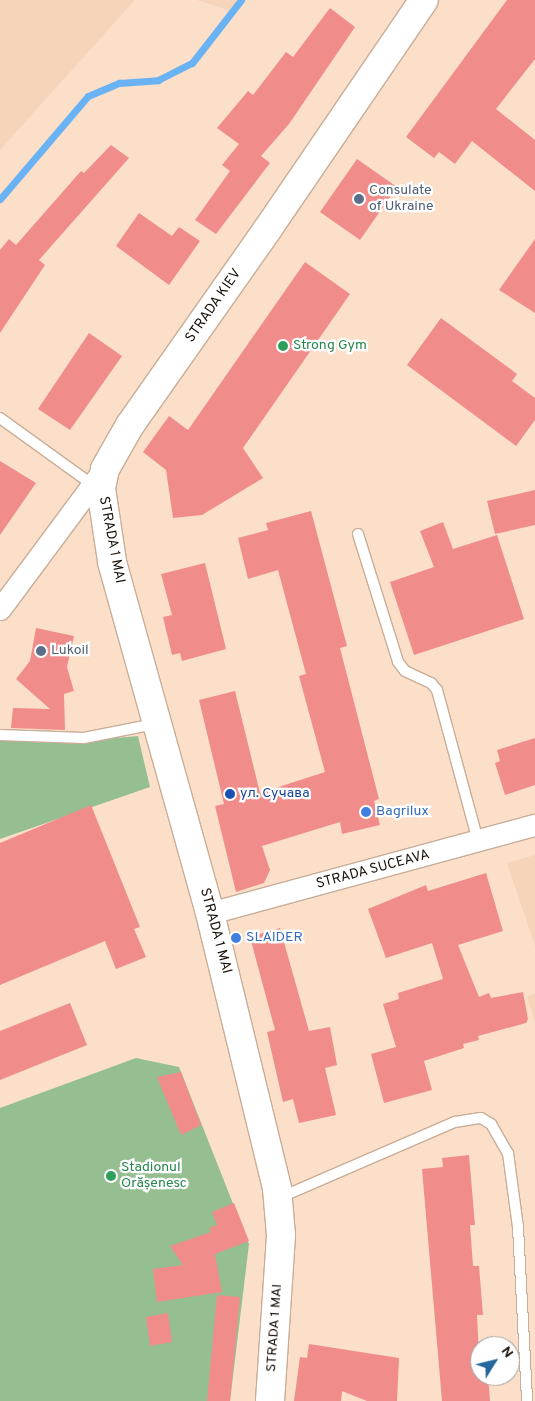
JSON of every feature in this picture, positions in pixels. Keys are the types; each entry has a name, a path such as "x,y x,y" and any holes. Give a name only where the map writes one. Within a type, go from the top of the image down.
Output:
{"main road":[{"name":"STRADA KIEV","path":"99,477 130,425 262,238 424,0"},
{"name":"STRADA 1 MAI","path":"99,477 108,541 156,724 210,913 266,1132 278,1198 281,1235 270,1401"}],"street":[{"name":"STRADA KIEV","path":"0,609 99,477"},
{"name":"STRADA SUCEAVA","path":"210,913 535,825"}],"lane":[{"path":"0,418 99,477"},
{"path":"358,534 398,662 405,671 430,683 437,690 478,841"},
{"path":"0,734 84,738 156,724"},
{"path":"278,1198 455,1122 481,1118 492,1124 508,1153 517,1219 527,1401"}],"shaded area":[{"path":"0,0 135,0 0,150"},
{"path":"197,0 242,0 234,12"},
{"path":"535,855 535,946 507,863"},
{"path":"535,993 535,1022 527,997"}],"green space":[{"path":"138,736 150,787 0,839 0,740 61,743"},
{"name":"Stadionul Orășenesc","path":"136,1058 179,1067 249,1244 230,1401 0,1401 0,1108"}],"building":[{"path":"507,0 535,0 535,59 496,109 535,140 535,191 472,141 455,164 439,152 434,158 406,137"},
{"path":"330,8 355,27 289,124 261,156 270,163 216,234 195,220 230,171 222,165 239,144 217,128 248,91 253,95 286,52 293,57"},
{"path":"111,145 129,158 39,260 45,265 0,333 0,250 9,239 16,245 81,171 84,173"},
{"name":"Consulate of Ukraine","path":"357,159 397,187 360,240 320,212"},
{"path":"139,213 172,236 179,227 200,241 169,285 116,246"},
{"path":"535,239 535,313 499,290"},
{"path":"305,262 350,294 243,448 263,478 202,515 173,518 166,470 143,452 169,416 188,430"},
{"path":"441,318 517,374 512,381 535,398 535,420 516,446 407,365"},
{"path":"89,333 122,356 70,430 38,409"},
{"path":"0,461 36,483 0,535"},
{"path":"535,490 535,525 495,534 487,501"},
{"path":"311,511 347,646 340,648 379,799 374,801 380,825 342,834 340,822 262,846 270,870 264,883 236,892 215,806 224,804 199,700 235,691 260,793 325,772 299,676 306,674 278,570 248,579 238,538 268,530 266,523"},
{"path":"443,522 453,549 497,535 524,619 414,655 390,582 434,567 420,531"},
{"path":"205,563 226,649 182,661 180,653 172,655 163,617 172,615 161,574"},
{"path":"36,628 74,636 67,667 74,691 64,694 65,730 11,728 13,708 50,709 16,679 30,661"},
{"path":"535,738 535,785 505,795 495,763 500,761 497,750"},
{"path":"91,805 140,927 134,929 146,957 116,969 105,941 0,985 0,843"},
{"path":"486,873 503,931 458,945 479,997 489,993 491,998 523,992 528,1019 526,1023 478,1036 479,1040 463,1044 464,1048 424,1061 432,1090 384,1103 371,1054 396,1047 383,1004 399,999 398,993 443,979 432,943 386,958 368,909 426,885 428,891"},
{"path":"280,928 309,1031 330,1027 337,1065 325,1068 336,1115 299,1123 293,1099 283,1102 267,1032 275,1030 250,937"},
{"path":"70,1003 87,1045 0,1080 0,1031"},
{"path":"181,1072 201,1125 181,1135 157,1077"},
{"path":"469,1155 475,1225 470,1225 473,1266 479,1266 483,1315 477,1315 478,1336 470,1336 470,1386 489,1386 490,1401 442,1401 422,1169 443,1167 442,1158"},
{"path":"234,1203 249,1241 215,1254 222,1292 157,1302 153,1269 183,1265 170,1246 211,1232 209,1228 217,1225 212,1212"},
{"path":"217,1295 240,1297 230,1401 207,1401"},
{"path":"168,1313 172,1342 150,1346 146,1317"},
{"path":"309,1344 399,1358 397,1401 367,1401 342,1391 341,1401 294,1401 300,1357 307,1358"}],"waterway":[{"path":"0,199 88,96 119,83 158,80 192,63 241,0"}],"place":[{"name":"Consulate of Ukraine","path":"359,199"},
{"name":"Strong Gym","path":"283,346"},
{"name":"Lukoil","path":"41,651"},
{"name":"ул. Сучава","path":"230,794"},
{"name":"Bagrilux","path":"366,812"},
{"name":"SLAIDER","path":"236,938"},
{"name":"Stadionul Orășenesc","path":"111,1176"}]}
